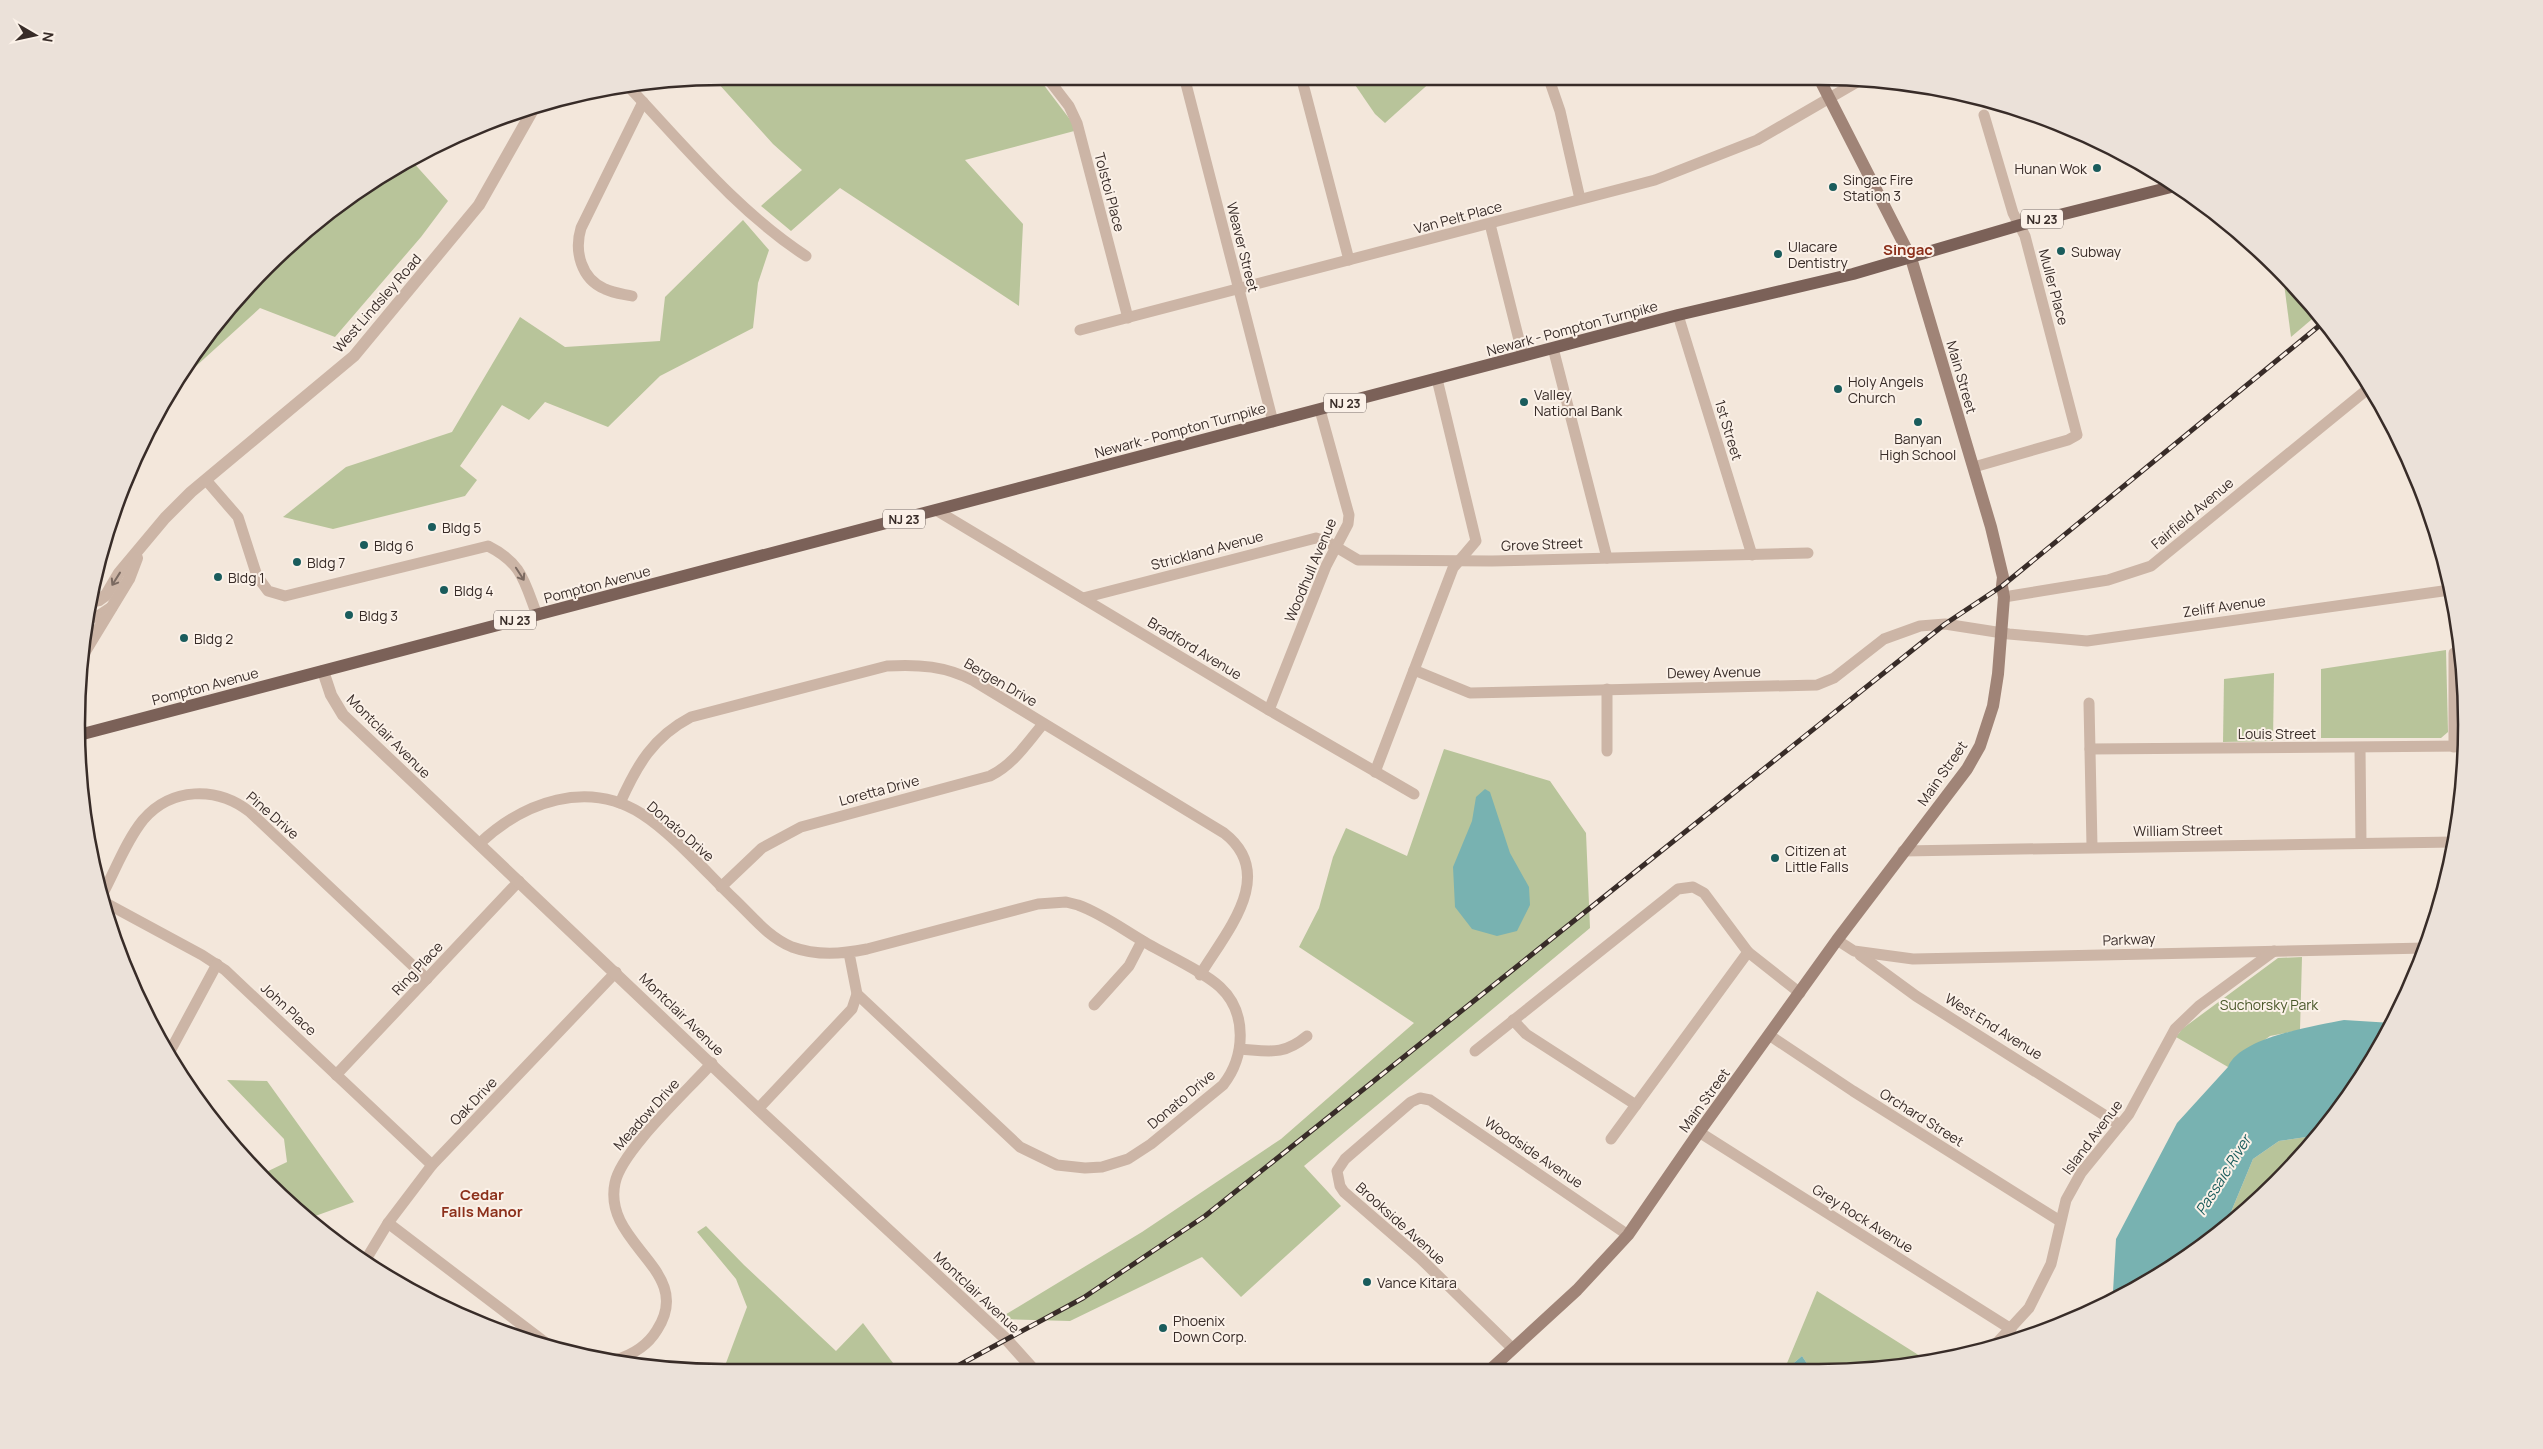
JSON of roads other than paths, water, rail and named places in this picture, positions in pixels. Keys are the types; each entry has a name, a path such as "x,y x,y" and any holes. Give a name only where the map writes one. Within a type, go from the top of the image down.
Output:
{"main road":[{"name":"Main Street","path":"1496,1364 1577,1290 1628,1235 1699,1132 1838,940 1903,851 1967,769 1980,746 1993,706 2004,597 2003,577 1974,467 1948,386 1911,258 1823,85"},
{"name":"Newark - Pompton Turnpike","path":"977,500 1678,315 1911,258 2020,225 2166,188"},
{"name":"Pompton Avenue","path":"85,734 977,500"}],"street":[{"name":"Tolstoi Place","path":"1053,85 1069,106 1077,123 1128,318"},
{"name":"Weaver Street","path":"1186,85 1273,422"},
{"path":"1303,85 1349,260"},
{"path":"1551,85 1560,111 1580,199"},
{"name":"Van Pelt Place","path":"1080,330 1655,180 1757,140 1806,114 1851,86"},
{"path":"633,91 747,210 774,233 806,256"},
{"path":"632,296 606,290 592,280 582,266 578,243 581,228 643,102"},
{"name":"Muller Place","path":"1974,467 2075,438 2077,434 2025,236 2013,213 1984,115"},
{"name":"West Lindsley Road","path":"97,600 106,595 119,573 140,551 165,518 206,480 340,368 373,335 479,205 529,116"},
{"path":"1490,224 1523,356"},
{"name":"1st Street","path":"1678,315 1752,555"},
{"path":"1553,348 1607,558"},
{"path":"1375,772 1457,561 1476,540 1437,379"},
{"name":"Fairfield Avenue","path":"2004,597 2108,580 2151,566 2364,392"},
{"name":"Woodhull Avenue","path":"1269,710 1326,566 1348,524 1349,515 1320,410"},
{"path":"206,480 238,517 257,576 268,592 286,596 488,546 505,555 523,576 537,615"},
{"name":"Bradford Avenue","path":"936,510 1269,710 1414,794"},
{"name":"Strickland Avenue","path":"1083,598 1308,539 1326,541 1337,547"},
{"name":"Grove Street","path":"1337,547 1358,560 1457,561 1808,553"},
{"name":"West Lindsley Road","path":"90,644 129,579 140,551"},
{"name":"Zeliff Avenue","path":"2001,632 2087,641 2444,591"},
{"path":"94,617 99,616 112,607"},
{"name":"Dewey Avenue","path":"1414,670 1470,693 1817,685 1834,678 1884,639 1920,626 1945,624 2001,632"},
{"path":"2454,653 2458,727"},
{"name":"Bergen Drive","path":"620,803 643,757 661,737 680,723 714,710 887,666 917,664 954,672 974,681 1224,833 1238,846 1248,871 1247,894 1200,975"},
{"name":"Montclair Avenue","path":"323,671 331,695 343,715 712,1063 758,1109 999,1333 1028,1364"},
{"path":"1606,689 1607,751"},
{"path":"2089,703 2092,846"},
{"name":"Loretta Drive","path":"721,887 762,848 801,827 990,776 1013,760 1044,724"},
{"name":"Louis Street","path":"2090,749 2457,747"},
{"path":"2360,748 2361,843"},
{"name":"Pine Drive","path":"106,887 138,827 149,814 162,804 177,797 195,793 215,794 234,800 250,812 427,979"},
{"name":"Donato Drive","path":"480,843 505,822 540,804 580,797 620,803 653,822 758,925 780,941 806,951 849,953 1053,902 1066,902 1087,908 1222,988 1232,1004 1239,1026 1240,1049 1235,1066 1223,1085 1151,1144 1128,1158 1102,1167 1085,1168 1057,1165 1020,1148 857,994"},
{"name":"William Street","path":"1903,851 2092,846 2447,842"},
{"name":"Ring Place","path":"336,1075 519,881"},
{"path":"1474,1051 1678,889 1692,886 1704,893 1748,952 1800,993"},
{"name":"John Place","path":"112,906 217,964 432,1165"},
{"name":"Parkway","path":"1838,940 1854,951 1887,957 1940,959 2417,948"},
{"path":"1094,1005 1129,966 1142,941"},
{"name":"West End Avenue","path":"1854,951 1916,996 2120,1125"},
{"name":"Island Avenue","path":"2004,1336 2030,1308 2045,1278 2057,1244 2060,1221 2066,1200 2081,1173 2129,1114 2153,1073 2175,1029 2199,1006 2274,951"},
{"path":"1611,1139 1748,952"},
{"path":"758,1109 852,1010 857,994 849,953"},
{"path":"173,1047 217,964"},
{"name":"Oak Drive","path":"369,1256 388,1223 432,1165 616,972"},
{"path":"1513,1020 1526,1034 1636,1105"},
{"name":"Orchard Street","path":"1769,1035 1853,1092 2060,1221"},
{"path":"1240,1049 1284,1050 1292,1048 1307,1036"},
{"name":"Meadow Drive","path":"625,1356 632,1354 649,1340 661,1324 666,1299 660,1276 619,1223 614,1204 616,1177 628,1154 712,1063"},
{"name":"Woodside Avenue","path":"1420,1098 1434,1102 1628,1235"},
{"name":"Brookside Avenue","path":"1420,1098 1403,1108 1345,1159 1337,1171 1340,1186 1351,1199 1420,1258 1512,1348"},
{"name":"Grey Rock Avenue","path":"1699,1132 2011,1329"},
{"path":"388,1223 535,1335"}],"water":[{"path":"1485,789 1490,792 1510,853 1529,887 1530,905 1517,931 1497,936 1472,929 1455,907 1453,867 1472,821 1476,797"},
{"name":"Passaic River","path":"2344,1020 2384,1022 2350,1080 2326,1114 2307,1137 2279,1141 2253,1159 2231,1213 2174,1256 2113,1291 2116,1239 2177,1123 2235,1057 2247,1048 2262,1041 2298,1030"},
{"path":"1802,1356 1807,1364 1793,1364"}],"railway":[{"path":"961,1364 1083,1298 1205,1216 1945,624 2002,586 2319,326"}],"place":[{"name":"Hunan Wok","path":"2097,168"},
{"name":"Singac Fire Station 3","path":"1833,187"},
{"name":"Subway","path":"2061,251"},
{"name":"Ulacare Dentistry","path":"1778,254"},
{"name":"Holy Angels Church","path":"1838,389"},
{"name":"Valley National Bank","path":"1524,402"},
{"name":"Banyan High School","path":"1918,422"},
{"name":"Bldg 5","path":"432,527"},
{"name":"Bldg 6","path":"364,545"},
{"name":"Bldg 7","path":"297,562"},
{"name":"Bldg 1","path":"218,577"},
{"name":"Bldg 4","path":"444,590"},
{"name":"Bldg 3","path":"349,615"},
{"name":"Bldg 2","path":"184,638"},
{"name":"Citizen at Little Falls","path":"1775,858"},
{"name":"Vance Kitara","path":"1367,1282"},
{"name":"Phoenix Down Corp.","path":"1163,1328"}],"district":[{"name":"Singac","path":"1908,249"},
{"name":"Cedar Falls Manor","path":"482,1202"}],"park label":[{"name":"Suchorsky Park","path":"2269,1004"}]}
